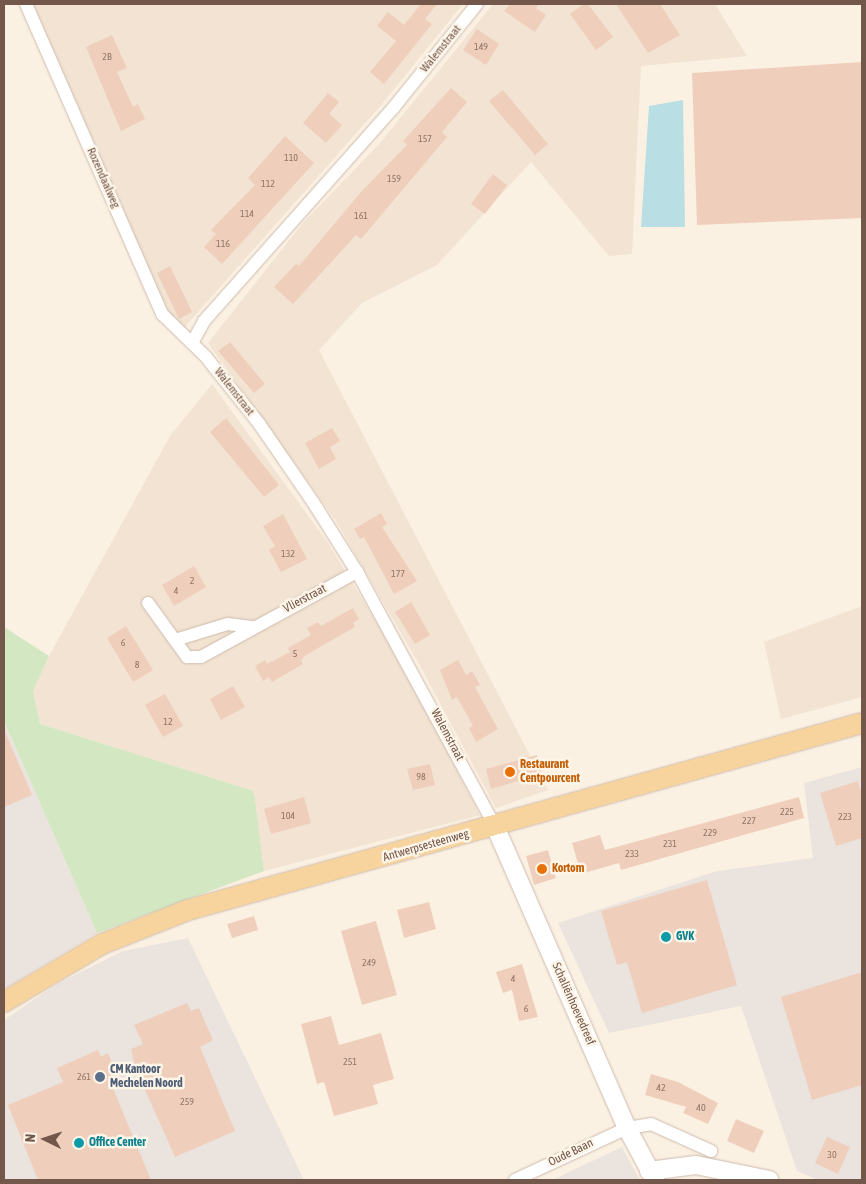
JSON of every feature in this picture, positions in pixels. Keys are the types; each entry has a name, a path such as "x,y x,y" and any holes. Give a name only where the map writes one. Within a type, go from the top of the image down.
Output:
{"main road":[{"name":"Antwerpsesteenweg","path":"4,1002 102,944 188,910 862,723"}],"street":[{"name":"Rozendaalweg","path":"26,4 162,314 192,343"},
{"name":"Walemstraat","path":"477,4 394,107 204,321 192,343 260,425 357,572 495,826"},
{"name":"Vlierstraat","path":"148,603 187,657 201,657 357,572"},
{"path":"176,640 228,624 254,627"},
{"name":"Schaliënhoevedreef","path":"495,826 627,1128 652,1176"},
{"name":"Oude Baan","path":"515,1180 627,1128 651,1124 711,1151"},
{"path":"652,1176 696,1165 769,1180"}],"shaded area":[{"path":"33,4 463,4 383,103 183,329 172,321"},
{"path":"493,4 715,4 747,56 641,66 632,254 609,256 531,162 437,265 362,303 319,350 548,790 496,808 419,664 336,521 208,343 302,224 379,144"},
{"path":"212,384 328,543 407,672 480,815 264,871 254,791 40,724 33,691 49,656 170,436"},
{"path":"862,606 862,697 781,719 764,642"},
{"path":"4,721 97,933 4,989"},
{"path":"862,767 862,1180 818,1180 797,1171 741,1006 609,1033 558,923 717,871 813,858 804,783"},
{"path":"188,938 304,1180 4,1180 4,1020 57,984 123,951"},
{"path":"622,1147 640,1180 552,1180"}],"green space":[{"path":"4,627 49,656 33,691 40,724 254,791 264,871 97,933 4,721"}],"water":[{"path":"683,100 685,227 641,227 649,106"}],"building":[{"path":"421,4 437,4 425,19 432,24 384,84 370,72 396,41 377,26 388,12 404,25"},
{"path":"510,4 539,4 536,8 546,15 535,32 504,11"},
{"path":"584,4 588,4 613,37 596,50 570,14"},
{"path":"616,4 660,4 680,35 648,53"},
{"path":"477,29 499,44 486,65 463,50"},
{"path":"112,35 127,68 117,72 133,107 138,104 145,119 121,131 86,47"},
{"path":"862,62 862,218 697,225 692,73"},
{"path":"451,88 467,102 442,132 447,137 361,239 356,235 293,304 274,287 296,264 299,266 361,192 407,145 403,141"},
{"path":"503,90 548,144 535,155 489,101"},
{"path":"328,93 339,102 329,114 342,125 326,143 303,123"},
{"path":"285,136 314,163 222,264 204,247 216,234 211,230 255,185 248,178"},
{"path":"493,174 507,185 485,214 471,204"},
{"path":"170,266 192,312 179,319 157,273"},
{"path":"230,342 265,384 254,393 218,351"},
{"path":"226,418 279,485 264,497 210,432"},
{"path":"332,428 340,441 330,447 336,459 319,469 305,443"},
{"path":"381,513 387,524 382,527 417,581 394,594 364,537 360,539 354,529"},
{"path":"283,514 307,559 281,572 269,550 275,546 263,526"},
{"path":"194,566 206,587 174,606 162,585"},
{"path":"411,602 430,635 415,644 395,612"},
{"path":"353,608 359,619 353,623 355,627 306,655 301,660 303,664 272,682 269,677 263,681 255,666 265,660 267,664 290,652 288,648 311,635 307,628 318,622 321,626"},
{"path":"126,626 153,670 133,682 107,638"},
{"path":"458,660 466,675 472,671 480,685 475,687 498,729 476,742 469,728 473,726 457,697 452,700 440,670"},
{"path":"233,686 245,707 221,720 210,699"},
{"path":"165,694 183,726 163,737 145,705"},
{"path":"4,729 32,795 4,807"},
{"path":"537,755 542,774 491,789 486,769"},
{"path":"430,764 435,785 413,790 407,769"},
{"path":"858,781 862,796 862,838 836,846 820,793"},
{"path":"304,797 311,823 271,834 264,809"},
{"path":"799,797 804,818 621,870 619,863 581,874 572,843 600,835 605,850"},
{"name":"Kortom","path":"548,850 556,878 534,885 526,856"},
{"name":"GVK","path":"707,880 737,985 642,1013 627,962 617,965 601,911"},
{"path":"429,902 436,929 404,938 397,910"},
{"path":"254,916 258,930 232,938 227,924"},
{"path":"376,921 397,995 362,1005 341,931"},
{"path":"522,964 538,1017 519,1021 512,990 503,993 496,972"},
{"path":"862,972 862,1085 812,1100 781,997"},
{"path":"187,1003 191,1011 199,1008 213,1040 200,1047 235,1131 175,1157 136,1070 131,1049 143,1044 134,1025"},
{"path":"331,1016 339,1045 381,1033 394,1079 373,1085 378,1104 334,1116 324,1082 317,1084 301,1024"},
{"name":"Office Center","path":"98,1050 101,1057 108,1053 118,1078 110,1081 151,1180 38,1180 8,1105 63,1082 57,1068"},
{"path":"651,1074 678,1082 718,1103 708,1124 683,1113 686,1107 645,1095"},
{"path":"736,1119 764,1131 754,1153 727,1141"},
{"path":"827,1137 850,1147 838,1174 815,1163"}],"place":[{"name":"Restaurant Centpourcent","path":"510,772"},
{"name":"Kortom","path":"542,869"},
{"name":"GVK","path":"666,937"},
{"name":"CM Kantoor Mechelen Noord","path":"100,1077"},
{"name":"Office Center","path":"79,1143"}]}
